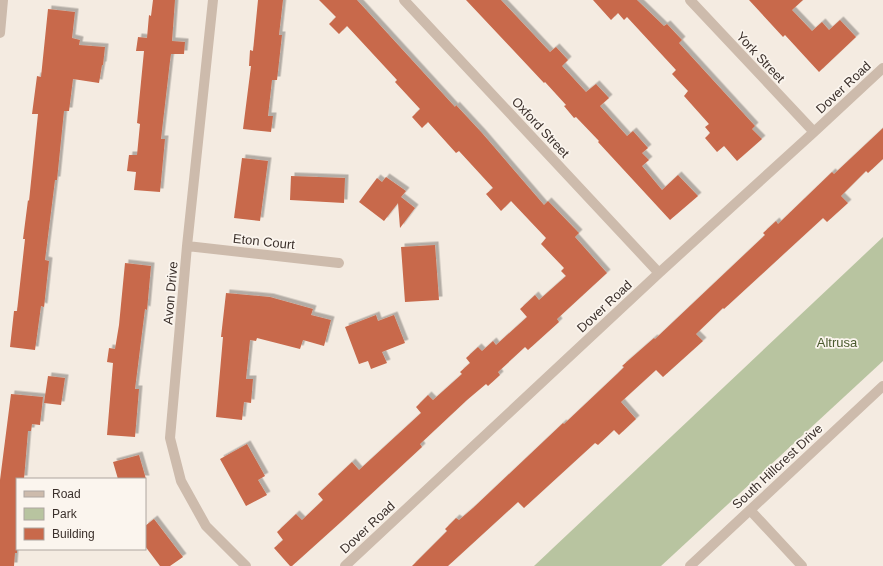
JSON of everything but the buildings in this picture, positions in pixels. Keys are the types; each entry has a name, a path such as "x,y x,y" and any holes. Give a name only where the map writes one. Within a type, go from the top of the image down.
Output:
{"street":[{"path":"0,33 4,0"},
{"name":"Avon Drive","path":"213,0 187,246 170,438 181,481 206,526 246,566"},
{"name":"Oxford Street","path":"404,0 659,273"},
{"name":"York Street","path":"690,0 814,132"},
{"name":"Dover Road","path":"345,566 659,273 883,68"},
{"name":"Eton Court","path":"187,246 339,263"},
{"name":"South Hillcrest Drive","path":"690,566 883,386"},
{"path":"750,510 802,566"}],"green space":[{"name":"Altrusa","path":"883,237 883,361 661,566 534,566"}]}
